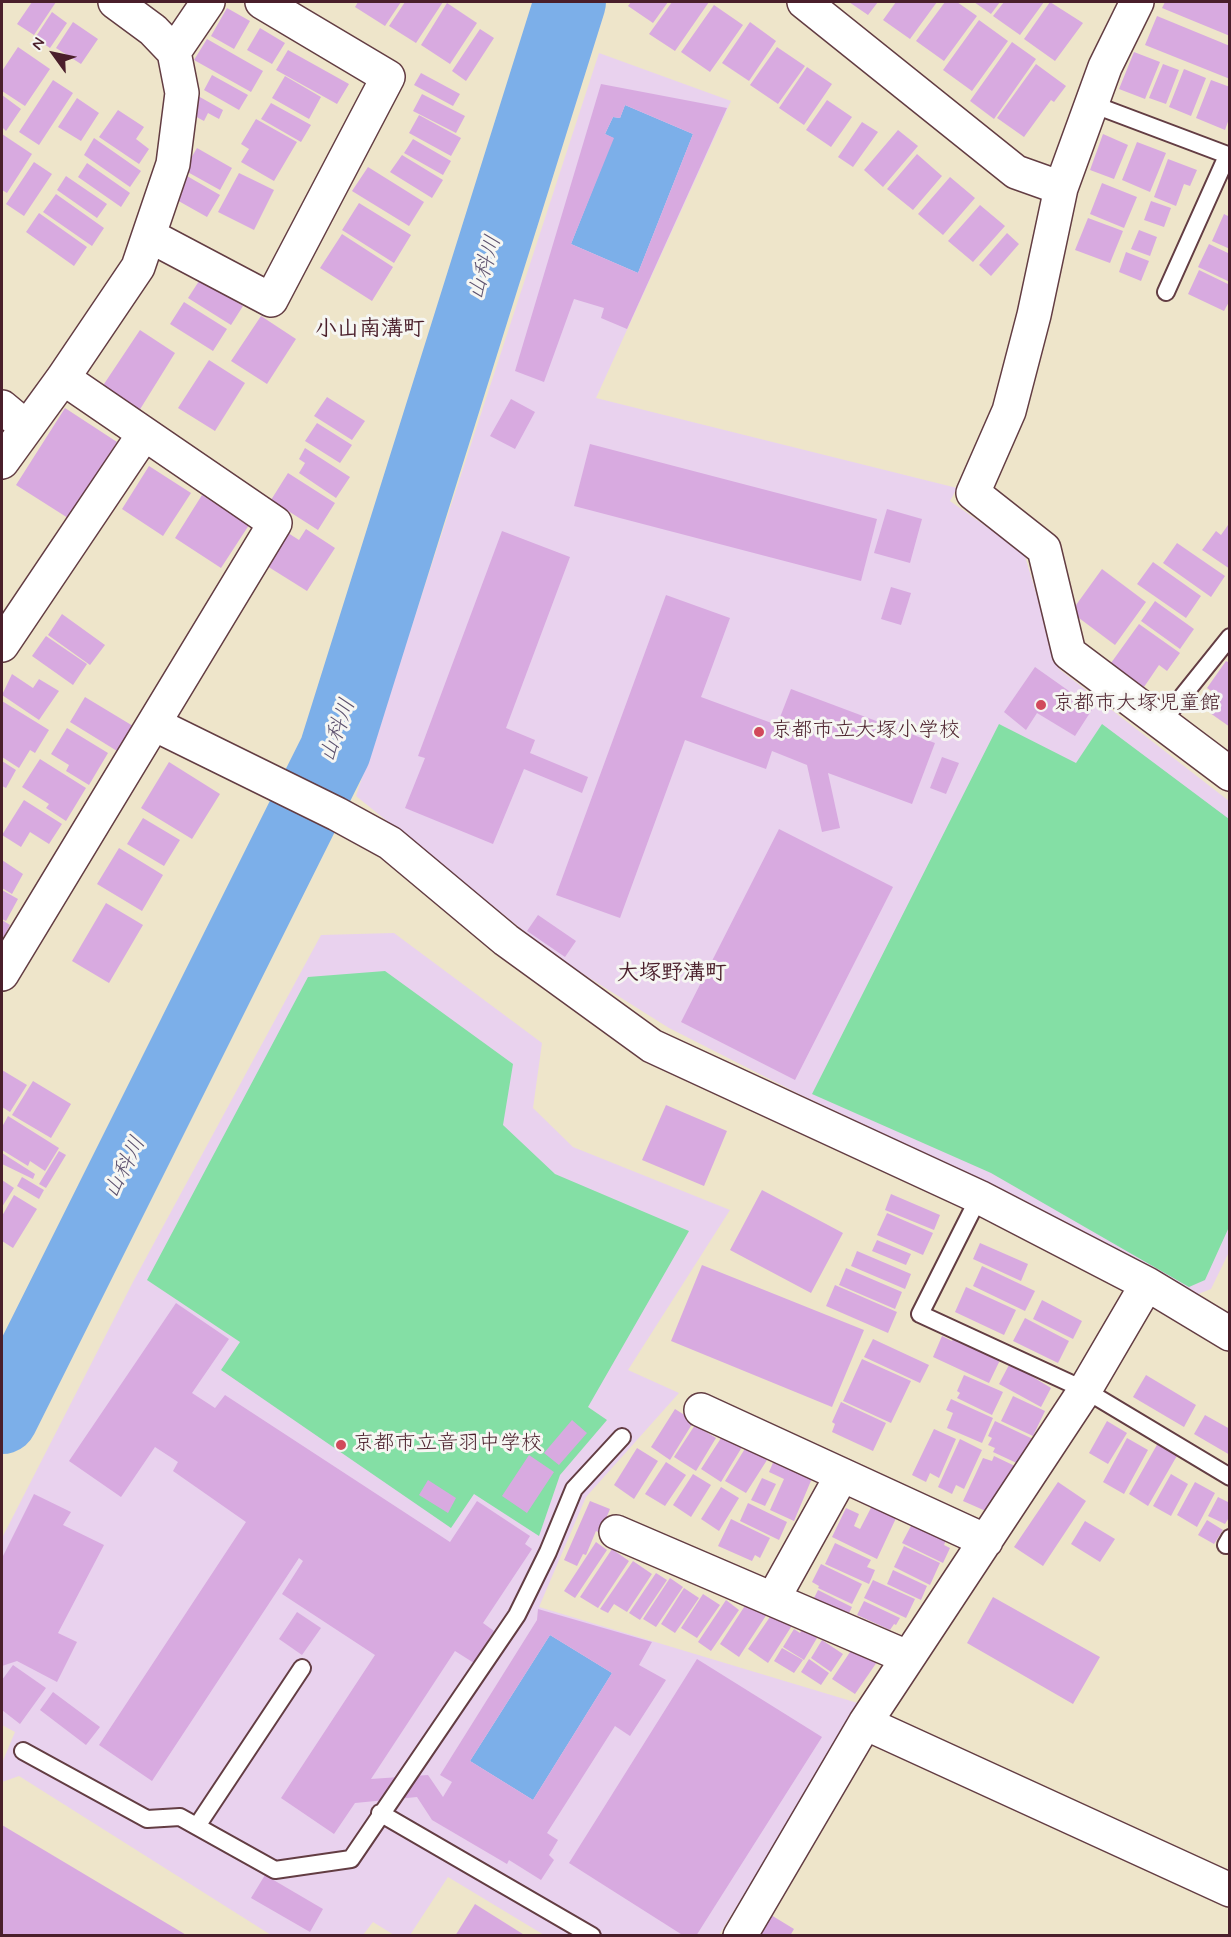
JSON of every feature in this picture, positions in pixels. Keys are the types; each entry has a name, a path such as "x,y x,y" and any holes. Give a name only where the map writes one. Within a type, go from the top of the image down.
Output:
{"street":[{"path":"2,462 14,417 63,378 138,267 174,164 182,93 174,52 153,30 115,2"},
{"path":"174,52 208,2"},
{"path":"150,236 271,300 388,76 262,2"},
{"path":"804,2 1016,172 1061,188"},
{"path":"1137,2 1106,67 1061,188 1034,315 1009,411 973,493 1044,549 1069,653 1230,774"},
{"path":"2,974 275,523 63,378"},
{"path":"2,645 144,434"},
{"path":"153,724 337,814 390,843 506,940 652,1046 979,1197 1147,1284 1226,1321"},
{"path":"740,1935 864,1723 1085,1390 1147,1284"},
{"path":"701,1410 986,1541"},
{"path":"773,1599 842,1475"},
{"path":"616,1532 907,1658"},
{"path":"864,1723 1230,1890"}],"lane":[{"path":"1092,104 1228,156 1166,292"},
{"path":"1161,723 1230,637"},
{"path":"979,1197 920,1314 1085,1390 1230,1477"},
{"path":"23,1751 147,1819 180,1817 275,1870 351,1859 380,1813 517,1615 548,1552 574,1489 622,1437"},
{"path":"197,1826 302,1668"},
{"path":"380,1813 592,1935"}],"shaded area":[{"name":"京都市立大塚小学校","path":"599,53 731,101 596,398 957,488 950,501 1024,553 1059,669 1229,801 1230,1250 1211,1289 1193,1296 984,1181 801,1095 669,1028 556,957 356,796"},
{"name":"京都市立音羽中学校","path":"394,933 542,1043 533,1108 573,1147 730,1210 628,1370 679,1393 586,1497 539,1607 861,1704 719,1935 544,1935 448,1877 410,1935 394,1935 373,1922 363,1935 271,1935 19,1776 2,1782 2,1763 15,1732 2,1725 2,1538 134,1280 321,935"}],"green space":[{"path":"999,724 1076,763 1102,724 1229,819 1229,1227 1205,1280 1189,1287 991,1173 812,1094"},
{"path":"385,971 513,1064 503,1125 555,1174 689,1231 588,1407 607,1420 560,1475 539,1536 474,1494 451,1528 221,1370 240,1342 147,1280 308,977"}],"water":[{"path":"625,105 693,134 638,273 571,244 613,138 605,134 613,117 620,118"},
{"path":"550,1635 612,1673 533,1800 470,1761"}],"building":[{"path":"32,2 56,2 34,35 17,24"},
{"path":"358,2 401,2 385,26 355,7"},
{"path":"405,2 443,2 416,43 389,26"},
{"path":"631,2 668,2 653,23 628,6"},
{"path":"672,2 709,2 675,51 649,34"},
{"path":"849,2 878,2 868,15"},
{"path":"896,2 937,2 910,39 883,20"},
{"path":"945,2 957,2 977,16 944,61 916,41"},
{"path":"974,2 1000,2 991,14"},
{"path":"1004,2 1044,2 1020,35 993,16"},
{"path":"1050,2 1083,23 1055,61 1024,39"},
{"path":"1165,2 1230,2 1230,36 1162,8"},
{"path":"447,3 477,23 450,64 421,45"},
{"path":"714,5 743,25 710,72 681,52"},
{"path":"227,8 250,21 234,49 211,36"},
{"path":"52,12 67,23 50,48 35,38"},
{"path":"1157,16 1230,46 1230,79 1145,45"},
{"path":"979,20 1008,41 972,91 943,70"},
{"path":"73,22 98,39 81,64 56,48"},
{"path":"750,22 776,41 749,81 722,63"},
{"path":"260,28 285,43 272,64 247,50"},
{"path":"480,29 494,38 466,81 452,71"},
{"path":"207,39 263,71 251,92 194,60"},
{"path":"1012,42 1036,59 994,119 970,101"},
{"path":"18,47 50,69 25,106 2,91 2,71"},
{"path":"777,47 805,66 778,104 750,85"},
{"path":"288,50 349,84 337,104 276,70"},
{"path":"1134,52 1160,62 1145,99 1119,89"},
{"path":"1036,64 1066,86 1054,102 1051,100 1024,137 997,118"},
{"path":"1163,64 1179,70 1166,104 1149,98"},
{"path":"807,67 832,84 804,125 779,108"},
{"path":"1184,69 1206,78 1191,116 1169,107"},
{"path":"421,73 460,94 453,106 414,85"},
{"path":"212,75 248,95 239,110 204,90"},
{"path":"285,76 321,97 309,119 272,98"},
{"path":"53,80 73,93 39,145 19,132"},
{"path":"1211,80 1230,87 1230,116 1225,130 1196,118"},
{"path":"601,84 727,108 627,329 601,318 604,308 574,299 544,382 515,371","holes":["625,105 693,134 638,273 571,244 614,138 605,134 613,117 620,118"]},
{"path":"422,94 465,116 456,133 413,111"},
{"path":"2,95 21,109 6,131 2,127"},
{"path":"198,96 223,110 219,119 208,113 204,121 189,113"},
{"path":"77,98 99,113 81,141 58,127"},
{"path":"827,100 852,117 831,147 806,130"},
{"path":"271,103 311,125 301,142 261,119"},
{"path":"118,110 144,127 136,139 149,149 139,164 99,137"},
{"path":"419,115 461,138 451,156 409,133"},
{"path":"256,119 297,142 274,181 241,162 249,149 241,144"},
{"path":"862,122 878,132 853,167 838,157"},
{"path":"898,130 918,146 883,187 864,170"},
{"path":"2,134 32,154 7,193 2,190"},
{"path":"1103,134 1128,145 1114,179 1090,170"},
{"path":"94,138 141,171 130,187 84,155"},
{"path":"413,139 451,161 443,175 404,153"},
{"path":"1137,142 1166,153 1150,192 1122,180"},
{"path":"197,148 232,168 220,190 184,170"},
{"path":"917,154 942,176 913,210 887,189"},
{"path":"402,155 443,180 432,198 390,172"},
{"path":"1168,159 1197,170 1190,186 1184,184 1176,206 1154,197"},
{"path":"34,162 52,174 24,216 6,204"},
{"path":"87,163 130,193 121,207 78,177"},
{"path":"368,167 424,202 409,226 352,191"},
{"path":"239,173 274,190 254,230 218,212"},
{"path":"66,176 107,204 97,218 57,190"},
{"path":"187,176 220,195 207,217 175,199"},
{"path":"950,177 975,198 943,235 918,214"},
{"path":"1102,183 1137,197 1124,228 1090,214"},
{"path":"56,194 104,228 92,246 43,212"},
{"path":"1151,201 1171,208 1164,227 1144,220"},
{"path":"359,203 411,235 394,263 342,230"},
{"path":"980,205 1005,226 973,262 948,241"},
{"path":"39,213 87,247 74,266 26,232"},
{"path":"1224,214 1230,217 1230,249 1212,241"},
{"path":"1088,218 1123,231 1110,263 1075,250"},
{"path":"1139,230 1157,237 1150,256 1131,249"},
{"path":"1007,233 1019,244 991,276 979,265"},
{"path":"342,234 393,267 372,301 320,268"},
{"path":"1209,244 1230,254 1230,282 1198,267"},
{"path":"1126,252 1149,261 1141,281 1119,272"},
{"path":"1199,270 1230,285 1230,300 1224,311 1188,294"},
{"path":"201,278 243,306 231,325 188,298"},
{"path":"184,302 227,329 213,351 170,324"},
{"path":"261,316 296,339 267,384 231,361"},
{"path":"140,330 175,353 139,411 102,387"},
{"path":"209,360 245,383 215,431 178,408"},
{"path":"327,397 365,421 352,440 314,416"},
{"path":"511,399 535,412 515,449 490,436"},
{"path":"65,408 117,442 68,518 16,485"},
{"path":"317,423 352,445 340,463 305,441"},
{"path":"590,444 877,519 861,581 574,506"},
{"path":"305,448 350,477 336,498 299,473 305,463 299,459"},
{"path":"149,466 191,493 163,536 122,509"},
{"path":"288,473 335,503 318,530 271,500"},
{"path":"202,495 249,525 221,568 175,538"},
{"path":"887,509 922,519 910,563 874,553"},
{"path":"1228,525 1230,527 1230,569 1202,550 1216,531 1221,535"},
{"path":"306,529 335,548 307,591 267,566 288,533 299,540"},
{"path":"502,531 570,557 506,728 535,740 530,753 588,777 582,793 524,769 493,844 405,808 425,758 418,756"},
{"path":"1177,543 1225,576 1211,597 1163,563"},
{"path":"1153,562 1201,596 1186,618 1137,584"},
{"path":"1102,569 1146,602 1115,645 1071,612"},
{"path":"891,587 911,593 901,625 881,619"},
{"path":"666,595 730,618 701,697 777,725 791,689 935,743 912,804 828,773 840,828 822,832 807,765 772,751 766,769 685,740 620,918 556,895"},
{"path":"1155,601 1194,629 1180,649 1141,621"},
{"path":"62,614 105,645 90,665 48,635"},
{"path":"1139,624 1180,653 1167,671 1159,665 1144,687 1111,663"},
{"path":"46,636 87,664 73,685 32,656"},
{"path":"1226,661 1230,663 1230,727 1210,713 1221,698 1207,688"},
{"path":"1035,667 1093,708 1075,736 1037,713 1026,730 1004,712"},
{"path":"12,674 33,688 39,679 59,691 39,720 2,695"},
{"path":"85,697 133,726 117,751 70,722"},
{"path":"2,701 49,730 35,753 30,750 19,768 2,757"},
{"path":"67,728 108,753 89,785 66,771 69,765 51,754"},
{"path":"942,757 959,763 946,794 930,788"},
{"path":"40,759 86,788 66,821 46,808 49,804 22,787"},
{"path":"2,761 16,770 6,788 2,786"},
{"path":"169,762 220,794 192,839 141,808"},
{"path":"24,800 62,824 49,844 30,832 21,847 2,835"},
{"path":"143,818 180,840 164,866 127,844"},
{"path":"779,829 893,887 795,1080 681,1022"},
{"path":"119,848 163,875 142,911 97,884"},
{"path":"2,860 23,874 12,894 2,888"},
{"path":"2,890 18,899 6,921 2,919"},
{"path":"106,903 143,925 109,983 72,961"},
{"path":"538,915 576,941 565,957 527,931"},
{"path":"2,920 10,925 2,940"},
{"path":"2,1070 27,1085 10,1112 2,1107"},
{"path":"33,1081 71,1104 51,1138 12,1115"},
{"path":"666,1105 727,1131 704,1186 642,1160"},
{"path":"8,1116 59,1148 45,1171 30,1161 28,1166 2,1150 2,1127"},
{"path":"59,1151 66,1155 46,1188 39,1184"},
{"path":"2,1153 35,1174 33,1179 2,1164"},
{"path":"22,1177 44,1190 39,1199 17,1186"},
{"path":"2,1180 14,1188 2,1207"},
{"path":"762,1190 843,1233 811,1293 730,1250"},
{"path":"891,1194 940,1215 934,1230 885,1210"},
{"path":"14,1195 37,1209 13,1248 2,1241 2,1216"},
{"path":"887,1213 933,1233 923,1255 877,1235"},
{"path":"877,1240 911,1254 906,1265 872,1251"},
{"path":"980,1243 1028,1264 1021,1281 973,1259"},
{"path":"857,1251 911,1274 905,1289 851,1266"},
{"path":"702,1265 864,1330 832,1407 671,1341"},
{"path":"982,1266 1035,1291 1025,1311 973,1286"},
{"path":"846,1268 902,1292 895,1309 839,1285"},
{"path":"835,1285 897,1312 888,1333 826,1306"},
{"path":"966,1287 1016,1310 1004,1335 955,1312"},
{"path":"1042,1300 1082,1321 1073,1339 1033,1319"},
{"path":"176,1303 229,1339 192,1393 215,1408 225,1395 450,1542 477,1501 530,1536 525,1544 532,1549 483,1623 494,1631 474,1663 455,1651 371,1779 428,1775 443,1797 452,1782 440,1775 537,1620 538,1609 652,1642 639,1665 666,1680 630,1736 615,1726 547,1833 558,1840 549,1855 554,1860 541,1880 509,1860 507,1864 432,1820 417,1797 355,1803 334,1834 281,1798 375,1655 282,1594 303,1561 299,1558 152,1781 99,1745 246,1522 173,1471 178,1462 155,1447 121,1497 69,1461","holes":["550,1635 612,1673 533,1800 470,1761"]},
{"path":"1025,1318 1069,1341 1058,1363 1013,1341"},
{"path":"942,1336 952,1341 954,1336 1001,1358 989,1383 933,1357"},
{"path":"873,1339 929,1365 920,1383 864,1357"},
{"path":"862,1359 911,1381 891,1423 843,1401"},
{"path":"1010,1363 1051,1388 1041,1407 999,1384"},
{"path":"964,1375 1003,1392 992,1415 957,1398 960,1393 957,1391"},
{"path":"1146,1375 1196,1405 1184,1427 1133,1397"},
{"path":"1013,1396 1045,1411 1033,1436 1001,1421"},
{"path":"951,1399 993,1418 982,1443 947,1428 953,1413 946,1410"},
{"path":"841,1402 886,1423 873,1451 832,1432 835,1424 832,1422"},
{"path":"675,1409 694,1421 670,1460 651,1447"},
{"path":"1205,1415 1230,1429 1230,1455 1194,1434"},
{"path":"572,1420 587,1433 559,1465 544,1453"},
{"path":"995,1421 1035,1440 1023,1466 993,1452 995,1448 988,1445 992,1438 988,1436"},
{"path":"1107,1421 1127,1433 1108,1464 1089,1453"},
{"path":"695,1425 716,1438 696,1471 674,1457"},
{"path":"934,1429 956,1439 939,1478 930,1473 926,1482 912,1475"},
{"path":"723,1435 742,1447 721,1482 701,1469"},
{"path":"1127,1438 1148,1450 1124,1494 1103,1482"},
{"path":"960,1439 982,1450 964,1489 956,1485 952,1494 938,1487"},
{"path":"1158,1443 1178,1454 1148,1506 1129,1494"},
{"path":"746,1447 767,1460 746,1493 725,1481"},
{"path":"637,1448 658,1461 634,1499 614,1485"},
{"path":"529,1455 554,1472 527,1513 502,1496"},
{"path":"994,1456 1017,1467 1005,1494 999,1490 988,1512 963,1501 983,1458 992,1461"},
{"path":"775,1458 813,1476 794,1521 770,1510 784,1479 769,1472"},
{"path":"666,1462 686,1475 665,1506 645,1494"},
{"path":"693,1474 711,1485 691,1517 673,1505"},
{"path":"1171,1474 1188,1484 1171,1516 1153,1506"},
{"path":"762,1478 776,1484 765,1506 751,1500"},
{"path":"428,1480 456,1498 448,1513 419,1495"},
{"path":"1058,1482 1086,1501 1043,1566 1014,1547"},
{"path":"1195,1482 1215,1493 1197,1527 1177,1515"},
{"path":"721,1487 739,1498 719,1531 701,1519"},
{"path":"34,1494 71,1512 63,1525 104,1545 58,1633 77,1642 57,1682 17,1661 2,1666 2,1558"},
{"path":"1218,1497 1230,1503 1230,1516 1225,1524 1208,1516"},
{"path":"590,1501 610,1509 600,1533 596,1531 586,1555 583,1554 577,1566 564,1560"},
{"path":"748,1503 787,1522 779,1540 740,1521"},
{"path":"873,1504 897,1516 877,1559 832,1537 846,1508 859,1514 854,1526 860,1529"},
{"path":"731,1519 770,1538 760,1558 755,1555 752,1561 718,1546"},
{"path":"1207,1520 1223,1530 1214,1544 1198,1535"},
{"path":"1085,1521 1115,1539 1100,1562 1071,1544"},
{"path":"913,1522 947,1538 944,1545 950,1548 943,1563 902,1543"},
{"path":"596,1542 607,1550 575,1598 564,1591"},
{"path":"835,1543 871,1560 867,1567 875,1570 869,1584 825,1564"},
{"path":"904,1546 940,1563 930,1585 894,1567"},
{"path":"612,1549 629,1561 598,1608 580,1597"},
{"path":"633,1561 652,1574 627,1612 614,1604 608,1613 600,1609"},
{"path":"821,1564 862,1584 852,1604 818,1588 819,1586 812,1582"},
{"path":"893,1570 927,1586 921,1600 887,1584"},
{"path":"656,1573 667,1580 640,1620 629,1613"},
{"path":"670,1578 683,1587 656,1627 643,1619"},
{"path":"873,1580 915,1599 906,1618 864,1598"},
{"path":"684,1588 699,1598 675,1633 661,1624"},
{"path":"818,1590 852,1607 847,1617 813,1600"},
{"path":"703,1594 720,1605 697,1638 681,1628"},
{"path":"993,1597 1100,1657 1073,1704 967,1643"},
{"path":"750,1598 769,1611 739,1657 720,1644"},
{"path":"726,1600 739,1610 711,1651 698,1642"},
{"path":"864,1601 900,1618 896,1625 894,1624 890,1630 857,1615"},
{"path":"774,1611 793,1624 768,1663 748,1649"},
{"path":"297,1612 321,1628 302,1655 279,1639"},
{"path":"794,1629 800,1633 802,1629 817,1638 804,1660 783,1647"},
{"path":"822,1640 843,1654 831,1672 811,1658"},
{"path":"854,1646 877,1662 855,1694 832,1679"},
{"path":"782,1648 803,1660 794,1673 774,1661"},
{"path":"697,1659 822,1737 696,1936 684,1936 569,1863"},
{"path":"809,1659 829,1673 821,1685 801,1672"},
{"path":"13,1665 46,1688 20,1724 2,1710 2,1680"},
{"path":"53,1692 100,1727 86,1745 40,1710"},
{"path":"2,1825 188,1936 2,1936"},
{"path":"265,1875 323,1909 310,1932 251,1898"},
{"path":"475,1904 526,1936 455,1936"},
{"path":"771,1915 794,1929 790,1936 759,1936"}],"waterway":[{"name":"山科川","path":"2,1418 335,751 570,2"}],"place":[{"name":"京都市大塚児童館","path":"1041,705"},
{"name":"京都市立大塚小学校","path":"759,732"},
{"name":"京都市立音羽中学校","path":"341,1445"}],"district":[{"name":"小山南溝町","path":"370,330"},
{"name":"大塚野溝町","path":"672,974"}]}
